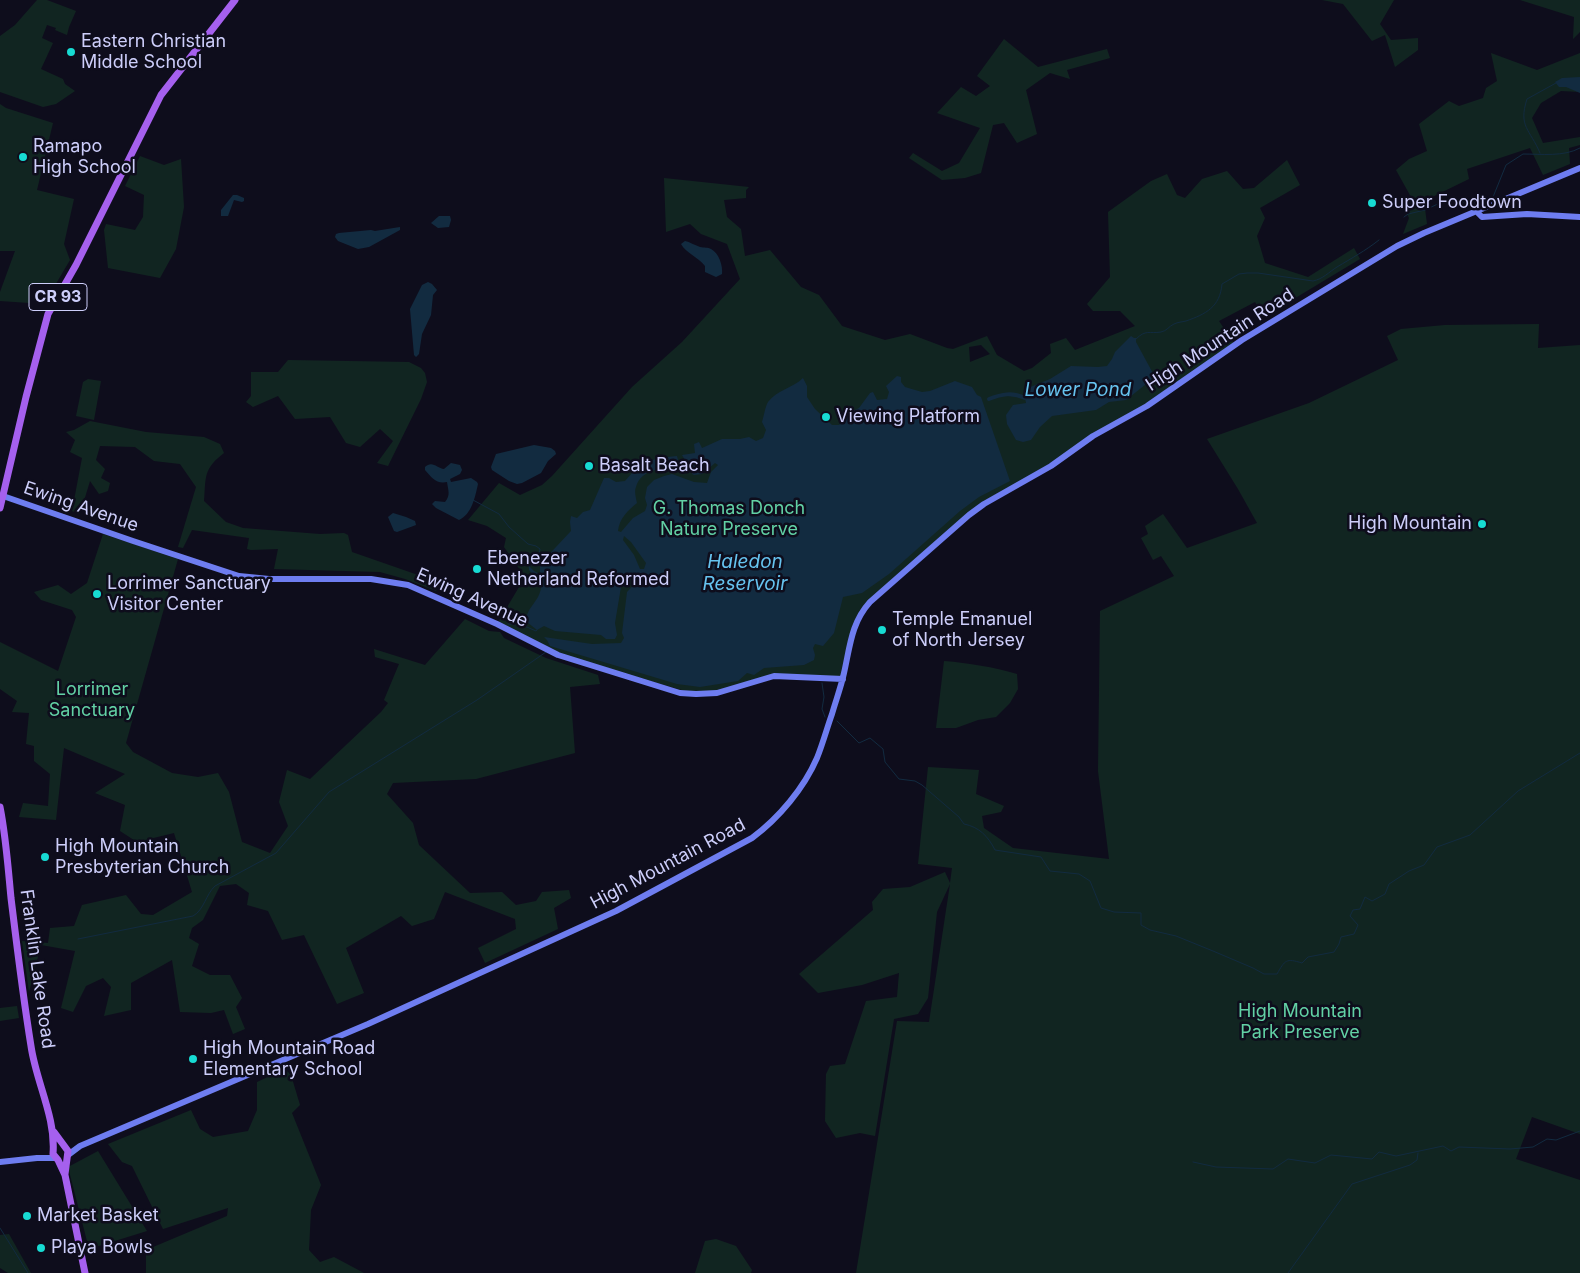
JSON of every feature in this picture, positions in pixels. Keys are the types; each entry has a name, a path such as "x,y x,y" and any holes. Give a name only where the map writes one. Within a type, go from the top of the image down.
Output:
{"main road":[{"name":"CR 93","path":"1,495 46,318 76,265 151,113 167,86 235,0"},
{"name":"High Mountain Road","path":"67,1157 80,1146 368,1024 608,914 752,838 780,812 800,788 812,769 821,748 843,679 852,634 861,613 870,602 949,532 984,504 1033,477 1093,436 1147,406 1230,348 1285,313 1402,244 1580,168"},
{"path":"1477,212 1482,217 1516,214 1580,217"},
{"path":"0,508 1,495"},
{"name":"Ewing Avenue","path":"1,495 239,576 268,579 371,579 408,585 497,624 562,657 688,694 717,692 774,676 843,679"},
{"name":"Franklin Lake Road","path":"0,807 7,848 14,920 31,1048 54,1132 54,1149"},
{"name":"Franklin Lake Road","path":"54,1132 64,1146"},
{"path":"37,1158 58,1146 64,1146 68,1150 65,1175"},
{"name":"High Mountain Road","path":"64,1146 80,1146"},
{"path":"54,1149 53,1154 65,1175 85,1273"},
{"path":"0,1162 37,1158 62,1160 67,1157"}],"green space":[{"path":"37,0 47,0 76,11 67,35 47,25 42,38 53,43 41,69 63,79 65,84 75,91 56,104 43,107 0,92 0,36 15,25"},
{"path":"1322,0 1394,0 1380,24 1391,40 1418,38 1418,50 1395,67 1385,35 1372,41 1343,4"},
{"path":"1520,0 1580,0 1580,32 1573,39 1574,17"},
{"path":"1004,39 1038,67 1107,49 1110,58 1067,70 1070,79 1050,73 1026,90 1037,134 1017,143 1004,123 993,125 981,173 965,178 942,180 909,158 913,153 942,171 959,163 980,128 937,113 961,87 976,96 990,86 977,76"},
{"path":"1491,53 1537,70 1580,53 1580,92 1561,91 1541,103 1532,118 1543,143 1580,137 1580,145 1569,148 1570,164 1543,175 1530,148 1467,169 1469,179 1424,201 1427,224 1403,234 1409,218 1405,210 1411,197 1396,170 1409,159 1427,151 1419,124 1449,101 1459,106 1483,98 1486,88 1497,81"},
{"path":"0,104 6,108 53,123 37,190 74,199 64,244 70,260 44,304 0,301 0,292 15,251 0,251"},
{"path":"140,156 164,165 181,159 184,207 176,249 160,278 108,268 104,230 106,224 135,230 143,217 144,195 125,186"},
{"name":"G. Thomas Donch Nature Preserve","path":"1287,160 1300,185 1260,208 1265,218 1257,236 1265,263 1308,277 1354,248 1360,259 1292,300 1286,292 1259,308 1255,302 1219,321 1235,345 1168,391 984,504 861,613 843,679 781,676 730,690 696,694 558,655 497,624 525,577 504,547 506,538 487,526 468,520 499,483 520,495 542,485 632,387 682,342 740,279 727,244 701,234 690,224 666,232 664,178 749,187 746,190 746,198 724,200 727,217 741,229 745,256 770,250 801,287 819,295 842,326 885,340 910,334 953,349 987,336 997,355 1024,371 1032,368 1051,353 1050,344 1066,338 1075,350 1135,326 1120,311 1093,311 1087,304 1110,277 1108,212 1151,181 1167,174 1177,195 1185,198 1202,179 1227,171 1243,189 1254,188","holes":["981,345 990,354 970,362 969,347"]},
{"name":"High Mountain Park Preserve","path":"1539,324 1538,348 1580,345 1580,1134 1532,1117 1516,1159 1580,1180 1580,1273 856,1273 897,1021 929,1022 950,884 937,912 928,998 918,1014 894,1019 875,1136 860,1133 836,1138 825,1121 826,1074 830,1066 845,1064 866,1001 897,997 899,973 862,985 818,993 799,974 873,910 872,902 883,889 910,887 945,872 950,883 952,868 918,864 928,767 979,770 976,794 1004,806 1001,812 982,816 984,828 1013,848 1109,859 1098,771 1100,611 1174,576 1161,556 1153,560 1141,538 1148,534 1145,526 1163,514 1187,548 1257,523 1207,439 1309,403 1398,360 1387,336 1401,329 1445,325"},
{"path":"288,360 409,362 421,368 425,373 427,382 421,399 388,466 377,463 393,441 380,429 360,447 346,443 330,417 295,419 278,396 253,407 246,402 251,396 251,372 278,372"},
{"path":"88,379 101,381 94,420 76,416 83,382"},
{"path":"90,421 146,432 204,437 220,444 224,453 209,469 204,501 226,522 243,528 320,534 344,533 348,535 352,552 418,575 443,579 436,591 380,572 274,569 278,549 251,550 247,549 249,538 192,530 183,548 178,547 196,487 180,464 154,461 135,447 100,446 96,460 105,469 101,478 110,483 108,491 99,494 90,481 80,514 72,511 82,458 70,452 75,440 66,432 74,430"},
{"name":"Lorrimer Sanctuary","path":"103,534 178,559 126,743 133,752 172,773 198,777 218,773 229,792 242,842 270,853 288,826 279,802 287,770 310,779 381,712 388,703 384,700 399,664 375,657 374,649 425,665 465,619 489,631 500,632 504,638 546,658 598,675 600,684 570,687 575,753 476,779 393,783 387,794 413,823 419,845 470,893 502,892 516,905 536,901 542,892 569,890 571,898 554,908 558,929 485,963 478,948 516,929 515,919 445,892 434,919 412,926 401,916 346,948 364,993 337,1004 304,935 282,940 268,911 247,905 249,893 236,884 220,886 203,920 192,928 189,938 199,944 192,966 210,975 230,975 242,998 236,1007 245,1029 233,1034 224,1010 211,1013 180,1012 172,960 131,983 131,1010 104,1016 111,987 103,978 86,986 73,1012 61,1008 75,951 41,945 29,992 22,941 48,943 50,928 74,926 82,905 126,895 141,914 153,915 192,892 174,833 137,842 120,831 125,805 95,793 125,774 64,748 56,820 19,817 23,803 48,806 50,774 34,761 34,746 26,744 29,713 12,712 17,701 0,689 0,642 58,671 76,617 72,610 41,600 34,592 58,585 71,594 87,583"},
{"path":"944,661 999,669 1017,674 1018,689 1010,703 996,717 978,720 956,728 936,728"},
{"path":"17,1006 19,1018 0,1021 0,1008"},
{"path":"285,1069 291,1075 300,1105 292,1113 321,1185 311,1210 309,1250 320,1262 334,1257 364,1273 146,1273 146,1250 227,1216 228,1208 163,1229 132,1166 122,1162 108,1144 191,1110 200,1129 213,1137 248,1131 257,1110 257,1082"},
{"path":"98,1151 147,1231 89,1249 68,1167"},
{"path":"9,1234 31,1273 8,1273 0,1268 0,1235"},
{"path":"716,1239 736,1246 752,1270 751,1273 695,1273 705,1241"}],"water":[{"path":"1580,77 1580,93 1566,87 1559,87 1555,82 1562,78"},
{"path":"233,195 244,198 244,201 234,200 228,216 221,216 221,210"},
{"path":"439,216 450,216 449,227 438,228 431,223"},
{"path":"400,227 400,230 369,247 358,249 338,241 335,237 339,233 375,231"},
{"path":"685,241 700,247 710,248 714,251 720,260 722,274 716,277 705,272 705,266 681,244"},
{"path":"428,282 437,290 433,295 431,315 422,334 419,354 416,357 414,355 410,309 422,285"},
{"name":"Lower Pond","path":"1131,336 1136,338 1136,342 1155,377 1126,400 1109,402 1096,410 1052,416 1040,427 1031,440 1023,442 1016,440 1007,424 1006,415 1013,405 1026,403 1024,392 1028,388 1050,379 1071,366 1107,366 1115,352"},
{"name":"Haledon Reservoir","path":"897,376 901,377 901,382 905,387 922,392 930,391 955,381 972,387 977,395 981,397 1010,481 979,497 960,511 889,574 862,593 843,597 834,633 823,646 815,644 813,648 814,660 804,665 764,668 754,675 747,673 738,681 700,687 677,684 550,646 544,637 592,644 621,643 624,638 622,633 627,592 643,575 641,574 634,576 621,587 615,623 617,635 615,639 606,639 601,635 555,631 544,626 537,630 527,622 527,614 541,587 541,584 529,570 529,566 540,574 540,564 571,531 571,516 577,518 583,512 590,510 604,478 609,478 616,482 625,481 640,464 659,458 677,456 680,467 654,470 643,476 639,481 635,490 637,503 622,519 618,531 621,532 633,518 645,511 647,487 654,480 672,474 694,482 707,483 711,472 718,465 715,463 702,474 692,474 692,467 682,455 695,453 694,444 699,442 702,448 722,439 749,437 756,441 763,438 766,430 762,422 768,402 803,378 807,386 807,397 815,409 832,425 839,425 853,411 859,408 870,393 873,392 877,400 887,399 889,392 886,386","holes":["624,536 631,542 646,563 644,569 640,569 634,555 623,540"]},
{"path":"534,445 551,448 556,454 548,461 541,473 517,484 492,470 491,467 496,454"},
{"path":"451,463 460,465 462,470 460,474 450,479 451,482 471,478 478,484 470,509 459,520 432,504 435,501 445,502 449,492 447,482 437,481 425,470 425,467 430,464 444,469"},
{"path":"393,513 415,521 416,525 397,532 394,531 388,517"}],"waterway":[{"path":"1540,153 1526,128 1524,116 1527,99 1556,83"},
{"path":"1404,217 1442,202 1486,202 1493,197 1506,165 1523,154 1560,154 1580,148"},
{"path":"1136,339 1145,333 1163,331 1178,322 1186,321 1206,312 1215,304 1221,292 1222,284 1239,274 1258,273 1313,281 1323,277 1379,240"},
{"path":"989,399 1007,394 1025,398"},
{"path":"473,500 499,514 509,527 528,544 540,549 539,554 533,558 529,567"},
{"path":"508,624 520,624 537,630"},
{"path":"78,939 193,916 200,910 215,886 276,853 329,792 477,700 546,652"},
{"path":"822,683 824,697 822,709 825,717"},
{"path":"837,721 859,743 870,738 883,749 885,762 899,779 915,781 922,785 959,817 964,824 974,827 982,833 995,850 1041,857 1050,871 1079,874 1090,881 1101,908 1114,912 1141,913 1141,925 1150,930 1176,936 1264,974 1277,974 1286,961 1302,963 1308,957 1334,952 1341,937 1354,934 1358,925 1350,916 1353,910 1360,909 1365,897 1372,901 1385,894 1389,884 1409,871 1424,865 1437,847 1470,835 1518,791 1580,753"},
{"path":"1193,1162 1216,1167 1273,1169 1288,1159 1315,1163 1331,1155 1372,1159 1379,1152 1396,1156 1443,1146 1451,1151 1459,1147 1510,1149 1533,1147 1547,1139 1556,1140 1580,1131"},
{"path":"1288,1273 1352,1184 1410,1165 1417,1160 1418,1153"},
{"path":"0,1228 28,1273"}],"place":[{"name":"Eastern Christian Middle School","path":"71,52"},
{"name":"Ramapo High School","path":"23,157"},
{"name":"Super Foodtown","path":"1372,203"},
{"name":"Viewing Platform","path":"826,417"},
{"name":"Basalt Beach","path":"589,466"},
{"name":"High Mountain","path":"1482,524"},
{"name":"Ebenezer Netherland Reformed","path":"477,569"},
{"name":"Lorrimer Sanctuary Visitor Center","path":"97,594"},
{"name":"Temple Emanuel of North Jersey","path":"882,630"},
{"name":"High Mountain Presbyterian Church","path":"45,857"},
{"name":"High Mountain Road Elementary School","path":"193,1059"},
{"name":"Market Basket","path":"27,1216"},
{"name":"Playa Bowls","path":"41,1248"}]}
